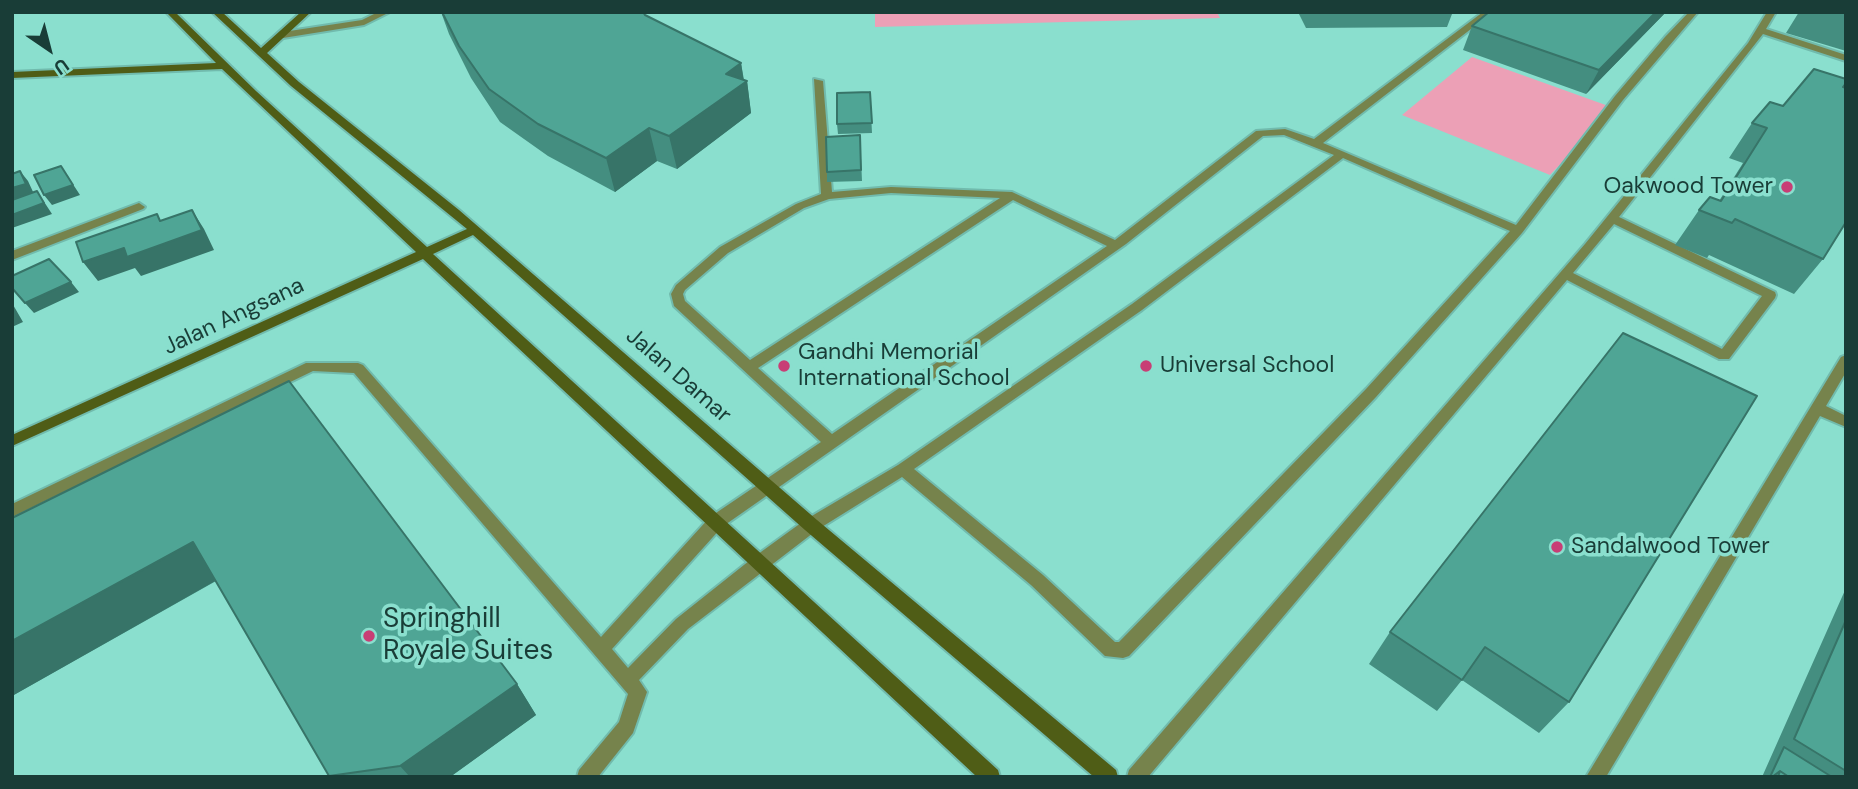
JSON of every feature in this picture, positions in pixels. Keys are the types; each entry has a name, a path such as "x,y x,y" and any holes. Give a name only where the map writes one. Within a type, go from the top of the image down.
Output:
{"street":[{"path":"170,12 224,66 991,777"},
{"name":"Jalan Damar","path":"216,12 260,54 473,231 811,525 1109,777"},
{"path":"260,54 307,12"},
{"path":"283,34 364,22 386,12"},
{"path":"1317,144 1489,12"},
{"path":"903,469 1037,580 1111,650 1123,650 1371,393 1518,230 1619,98 1694,12"},
{"path":"1136,777 1565,274 1772,12"},
{"path":"1760,30 1846,58"},
{"path":"12,75 224,66"},
{"path":"818,81 827,196"},
{"path":"602,648 716,522 1115,245 1260,133 1285,132 1317,144 1518,230"},
{"path":"628,680 682,624 760,562 811,525 903,469 1137,307 1342,154"},
{"path":"831,442 681,306 677,294 724,250 800,206 827,196 891,190 1012,195 1115,245"},
{"path":"749,367 1012,195"},
{"path":"12,256 139,207"},
{"path":"1565,274 1724,356 1770,295 1611,218"},
{"name":"Jalan Angsana","path":"12,441 473,231"},
{"path":"1595,777 1846,360"},
{"path":"12,511 311,366 358,368 638,692 627,727 586,777"},
{"path":"1817,408 1846,422"}],"shaded area":[{"path":"875,12 1217,12 1220,18 875,27"},
{"path":"1472,57 1614,108 1550,175 1402,115"}],"building":[{"path":"442,12 643,12 741,63 726,74 747,81 669,136 649,128 606,158 538,124 489,89 459,46"},
{"path":"1489,12 1656,12 1599,70 1472,26"},
{"name":"Oakwood Tower","path":"1814,69 1846,79 1843,87 1846,88 1846,222 1823,259 1735,219 1732,223 1699,210 1710,197 1721,201 1767,128 1752,123 1770,102 1783,106"},
{"path":"870,92 872,123 837,124 837,93"},
{"path":"860,135 861,170 827,172 826,137"},
{"path":"61,166 73,185 44,195 34,175"},
{"path":"20,171 26,184 12,188 12,174"},
{"path":"37,191 44,203 12,215 12,200"},
{"path":"192,210 202,230 127,257 124,248 83,262 76,242 157,214 160,221"},
{"path":"49,259 71,282 25,303 12,288 12,276"},
{"name":"Sandalwood Tower","path":"1623,333 1757,396 1569,702 1485,647 1462,680 1390,632"},
{"name":"Springhill Royale Suites","path":"289,381 517,684 400,766 329,776 193,542 12,641 12,518"},
{"path":"1846,620 1846,771 1794,739"},
{"path":"1784,747 1832,777 1789,777 1780,771 1770,777"},
{"path":"1780,771 1789,777 1778,777"}],"place":[{"name":"Oakwood Tower","path":"1787,187"},
{"name":"Gandhi Memorial International School","path":"784,366"},
{"name":"Universal School","path":"1146,366"},
{"name":"Sandalwood Tower","path":"1557,547"},
{"name":"Springhill Royale Suites","path":"369,636"}]}
